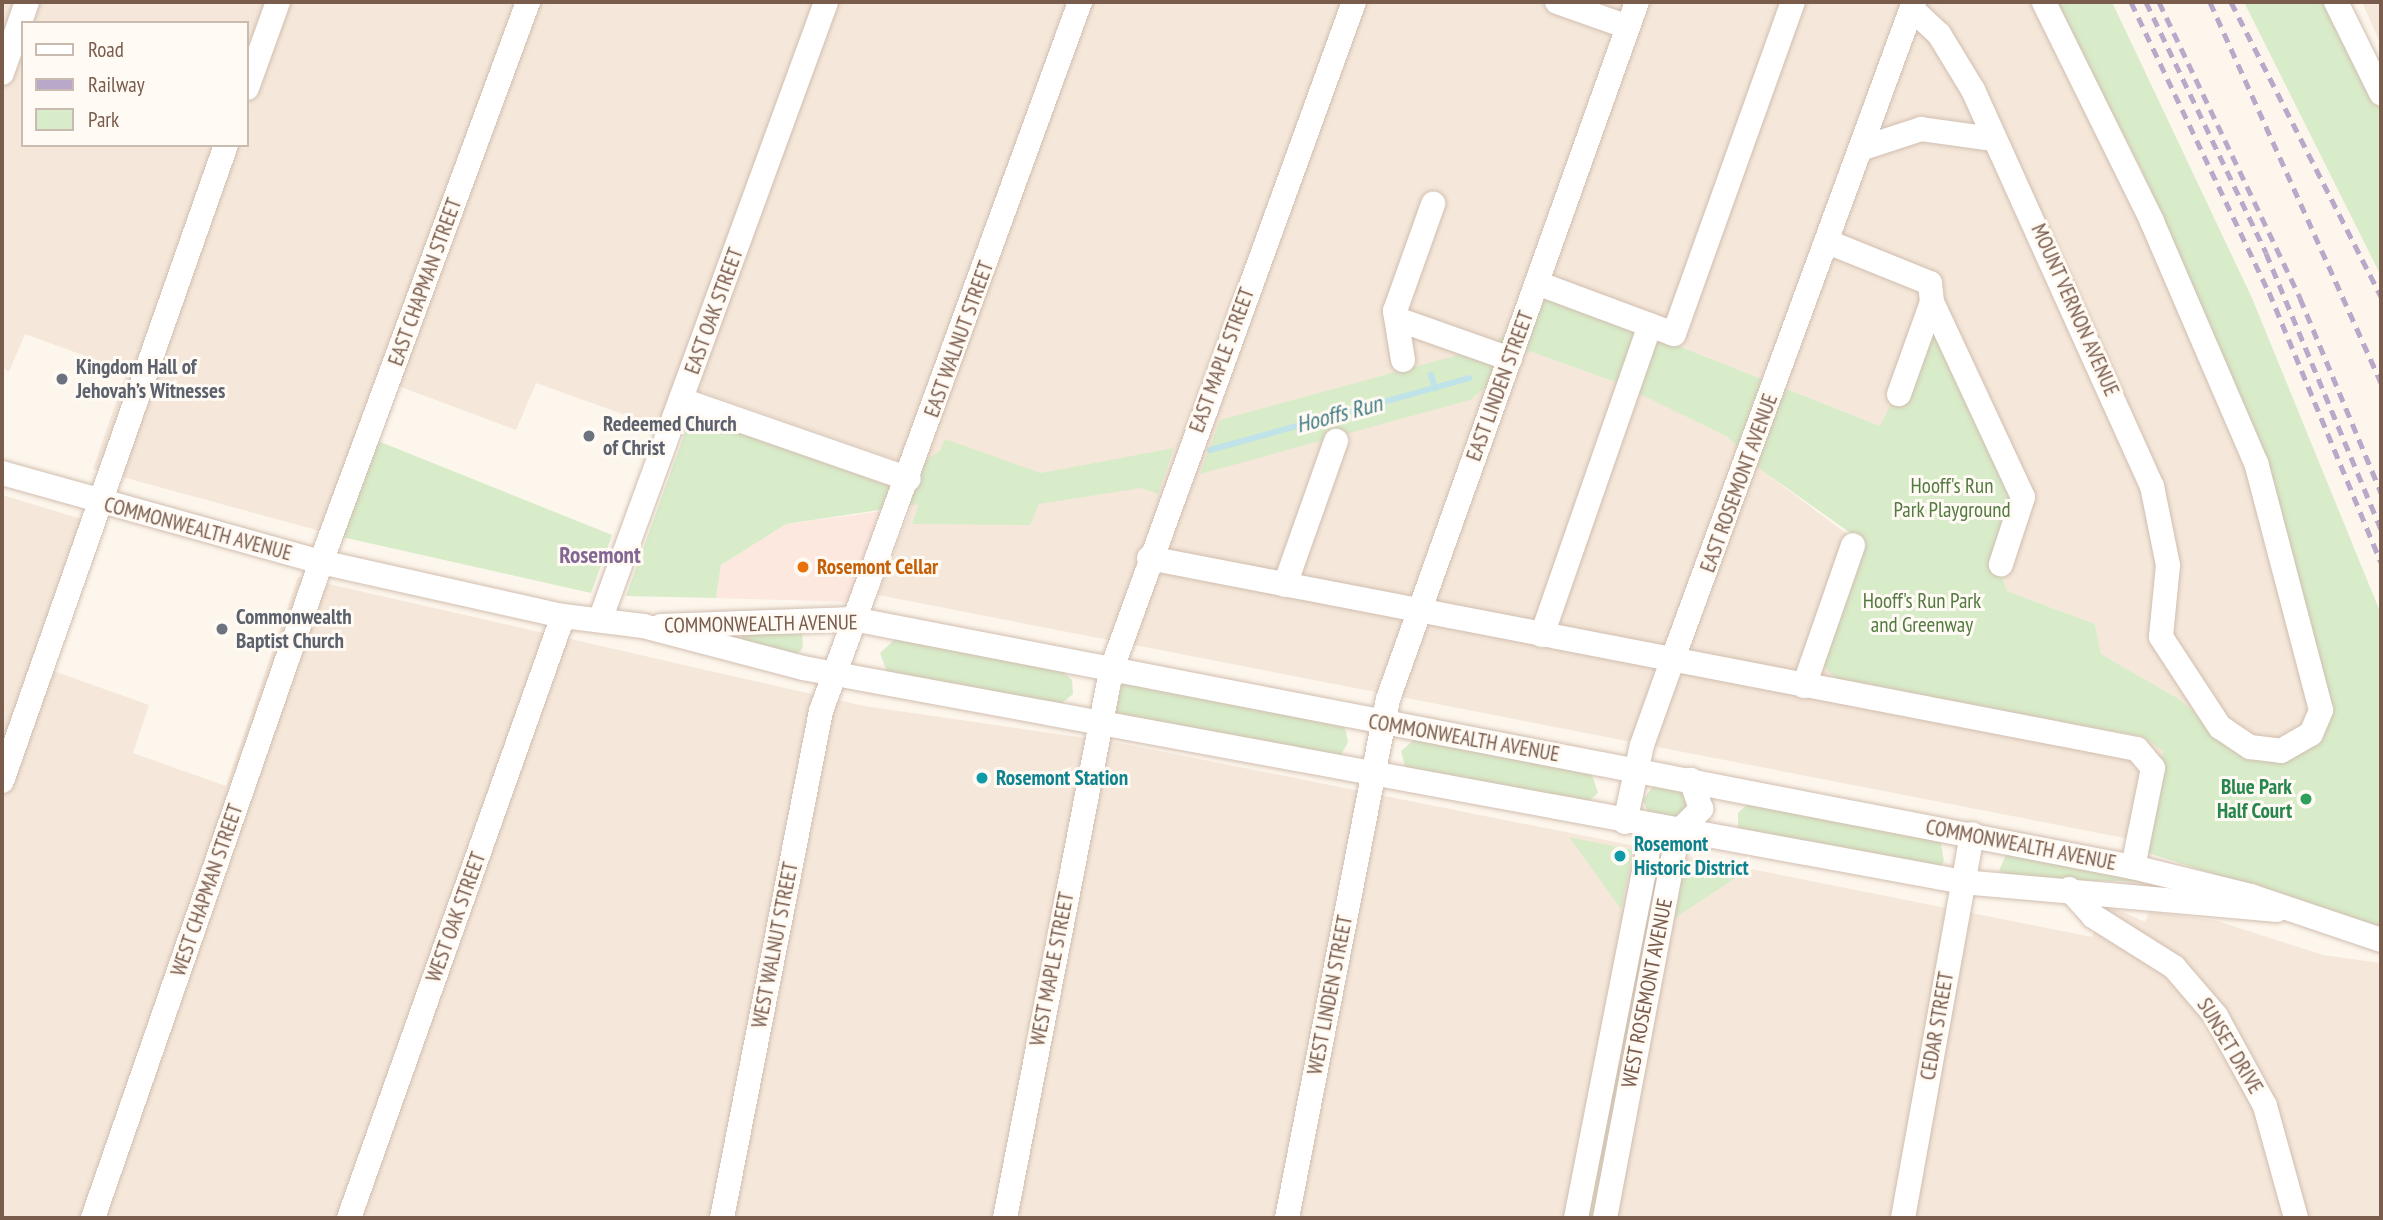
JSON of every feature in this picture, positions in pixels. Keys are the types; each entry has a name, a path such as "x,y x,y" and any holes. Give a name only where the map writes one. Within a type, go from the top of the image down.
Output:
{"street":[{"path":"2,73 27,2"},
{"path":"248,85 278,2"},
{"name":"EAST CHAPMAN STREET","path":"321,562 528,2"},
{"name":"EAST OAK STREET","path":"600,620 826,2"},
{"name":"EAST WALNUT STREET","path":"833,673 909,479 1080,2"},
{"name":"EAST MAPLE STREET","path":"1099,721 1111,671 1149,558 1354,2"},
{"path":"1557,2 1628,27"},
{"name":"EAST LINDEN STREET","path":"1373,773 1382,724 1420,610 1637,2"},
{"path":"1537,283 1674,334 1793,2"},
{"name":"MOUNT VERNON AVENUE","path":"1913,5 1939,34 2043,235 2152,486 2168,565 2161,637 2212,719 2239,742 2281,751 2318,727 2320,701 2256,463 2152,221 2044,2"},
{"path":"2336,2 2381,93"},
{"name":"EAST ROSEMONT AVENUE","path":"1625,822 1637,769 1672,660 1863,148 1913,5"},
{"path":"1863,148 1921,129 1992,139"},
{"path":"2,781 98,502 225,147"},
{"path":"1403,360 1396,319 1433,204"},
{"path":"1828,242 1920,276 1930,283 1933,302 2023,497 2001,564"},
{"path":"1899,394 1933,302"},
{"path":"1396,319 1510,359"},
{"path":"1542,635 1650,325"},
{"path":"682,400 909,479"},
{"path":"1285,585 1336,441"},
{"name":"COMMONWEALTH AVENUE","path":"2,473 98,502 321,562 563,616 643,626 833,673 1678,832 1962,882 2069,889 2277,910 2381,940"},
{"path":"1804,686 1853,545"},
{"path":"1149,558 2142,751 2152,774 2133,867"},
{"name":"WEST CHAPMAN STREET","path":"93,1218 321,562"},
{"name":"WEST OAK STREET","path":"349,1218 563,616"},
{"name":"COMMONWEALTH AVENUE","path":"643,626 853,619 1382,724 1637,769 1972,834 2133,867 2252,896 2277,910"},
{"name":"WEST WALNUT STREET","path":"722,1218 817,726 833,673"},
{"name":"WEST MAPLE STREET","path":"1005,1218 1099,721"},
{"name":"WEST LINDEN STREET","path":"1287,1218 1373,773"},
{"path":"1678,832 1702,809 1691,780"},
{"name":"WEST ROSEMONT AVENUE","path":"1576,1218 1653,827"},
{"name":"WEST ROSEMONT AVENUE","path":"1605,1218 1678,832"},
{"name":"CEDAR STREET","path":"1903,1218 1972,834"},
{"name":"SUNSET DRIVE","path":"2069,889 2093,916 2174,967 2216,1016 2265,1107 2296,1218"}],"shaded area":[{"path":"2,2 2055,2 2141,168 2257,445 2315,650 2313,746 2222,737 2179,699 2101,654 2095,624 2007,591 2000,571 1880,426 1550,295 1529,351 1615,382 1729,437 1760,469 2115,734 2144,737 2164,752 2145,842 878,595 925,470 702,392 684,436 536,383 516,430 398,386 342,537 93,469 127,371 25,334 9,372 2,367"},
{"path":"2362,2 2381,2 2381,45"},
{"path":"2,495 98,524 48,669 149,705 133,753 226,786 298,577 864,706 1114,742 2092,937 2107,905 2145,922 2149,912 2214,920 2323,955 2381,963 2381,1218 2,1218"},
{"path":"884,511 850,602 716,598 721,565 786,524"}],"green space":[{"name":"Hooff's Run Park and Greenway","path":"2055,2 2112,2 2252,298 2381,614 2381,927 2142,851 2164,776 2159,762 2164,752 2144,737 1837,679 1820,663 1859,539 1760,469 1728,437 1615,382 1529,351 1470,400 1200,474 1220,420 1491,346 1550,295 1880,426 1933,321 2015,504 2000,571 2007,591 2095,624 2101,654 2179,699 2231,744 2321,737 2257,445 2141,168"},
{"path":"2244,2 2324,2 2381,111 2381,276"},
{"path":"691,416 884,484 940,451 945,439 1041,473 1174,448 1158,494 1141,488 1039,504 1030,525 912,524 919,504 786,524 721,565 716,598 626,596"},
{"path":"378,441 612,535 591,593 342,537"},
{"path":"743,632 802,633 803,647 797,655 742,643"},
{"path":"895,639 1061,670 1072,680 1073,694 1061,704 887,672 880,653"},
{"path":"1123,682 1345,727 1348,742 1341,755 1113,713"},
{"path":"1416,738 1591,772 1598,793 1587,803 1406,770 1401,751"},
{"path":"1653,786 1688,792 1687,820 1649,815 1643,800"},
{"path":"1750,802 1940,839 1944,861 1940,867 1738,828 1738,813"},
{"path":"1569,837 1633,850 1621,909"},
{"path":"1656,851 1662,852 1595,1218 1585,1218"},
{"path":"2007,852 2150,882 2023,879 1999,871"},
{"path":"1683,859 1746,871 1672,920"}],"waterway":[{"path":"1431,375 1435,388"},
{"name":"Hooffs Run","path":"1210,450 1469,378"}],"railway":[{"path":"2131,2 2269,292 2381,562"},
{"path":"2146,2 2266,253 2381,529"},
{"path":"2159,2 2300,298 2381,493"},
{"path":"2210,2 2381,382"},
{"path":"2231,2 2381,297"}],"place":[{"name":"Kingdom Hall of Jehovah’s Witnesses","path":"62,379"},
{"name":"Redeemed Church of Christ","path":"589,436"},
{"name":"Rosemont Cellar","path":"803,567"},
{"name":"Commonwealth Baptist Church","path":"222,629"},
{"name":"Rosemont Station","path":"982,778"},
{"name":"Blue Park Half Court","path":"2306,799"},
{"name":"Rosemont Historic District","path":"1620,856"}],"district":[{"name":"Rosemont","path":"600,555"}],"park label":[{"name":"Hooff's Run Park Playground","path":"1952,498"}]}
